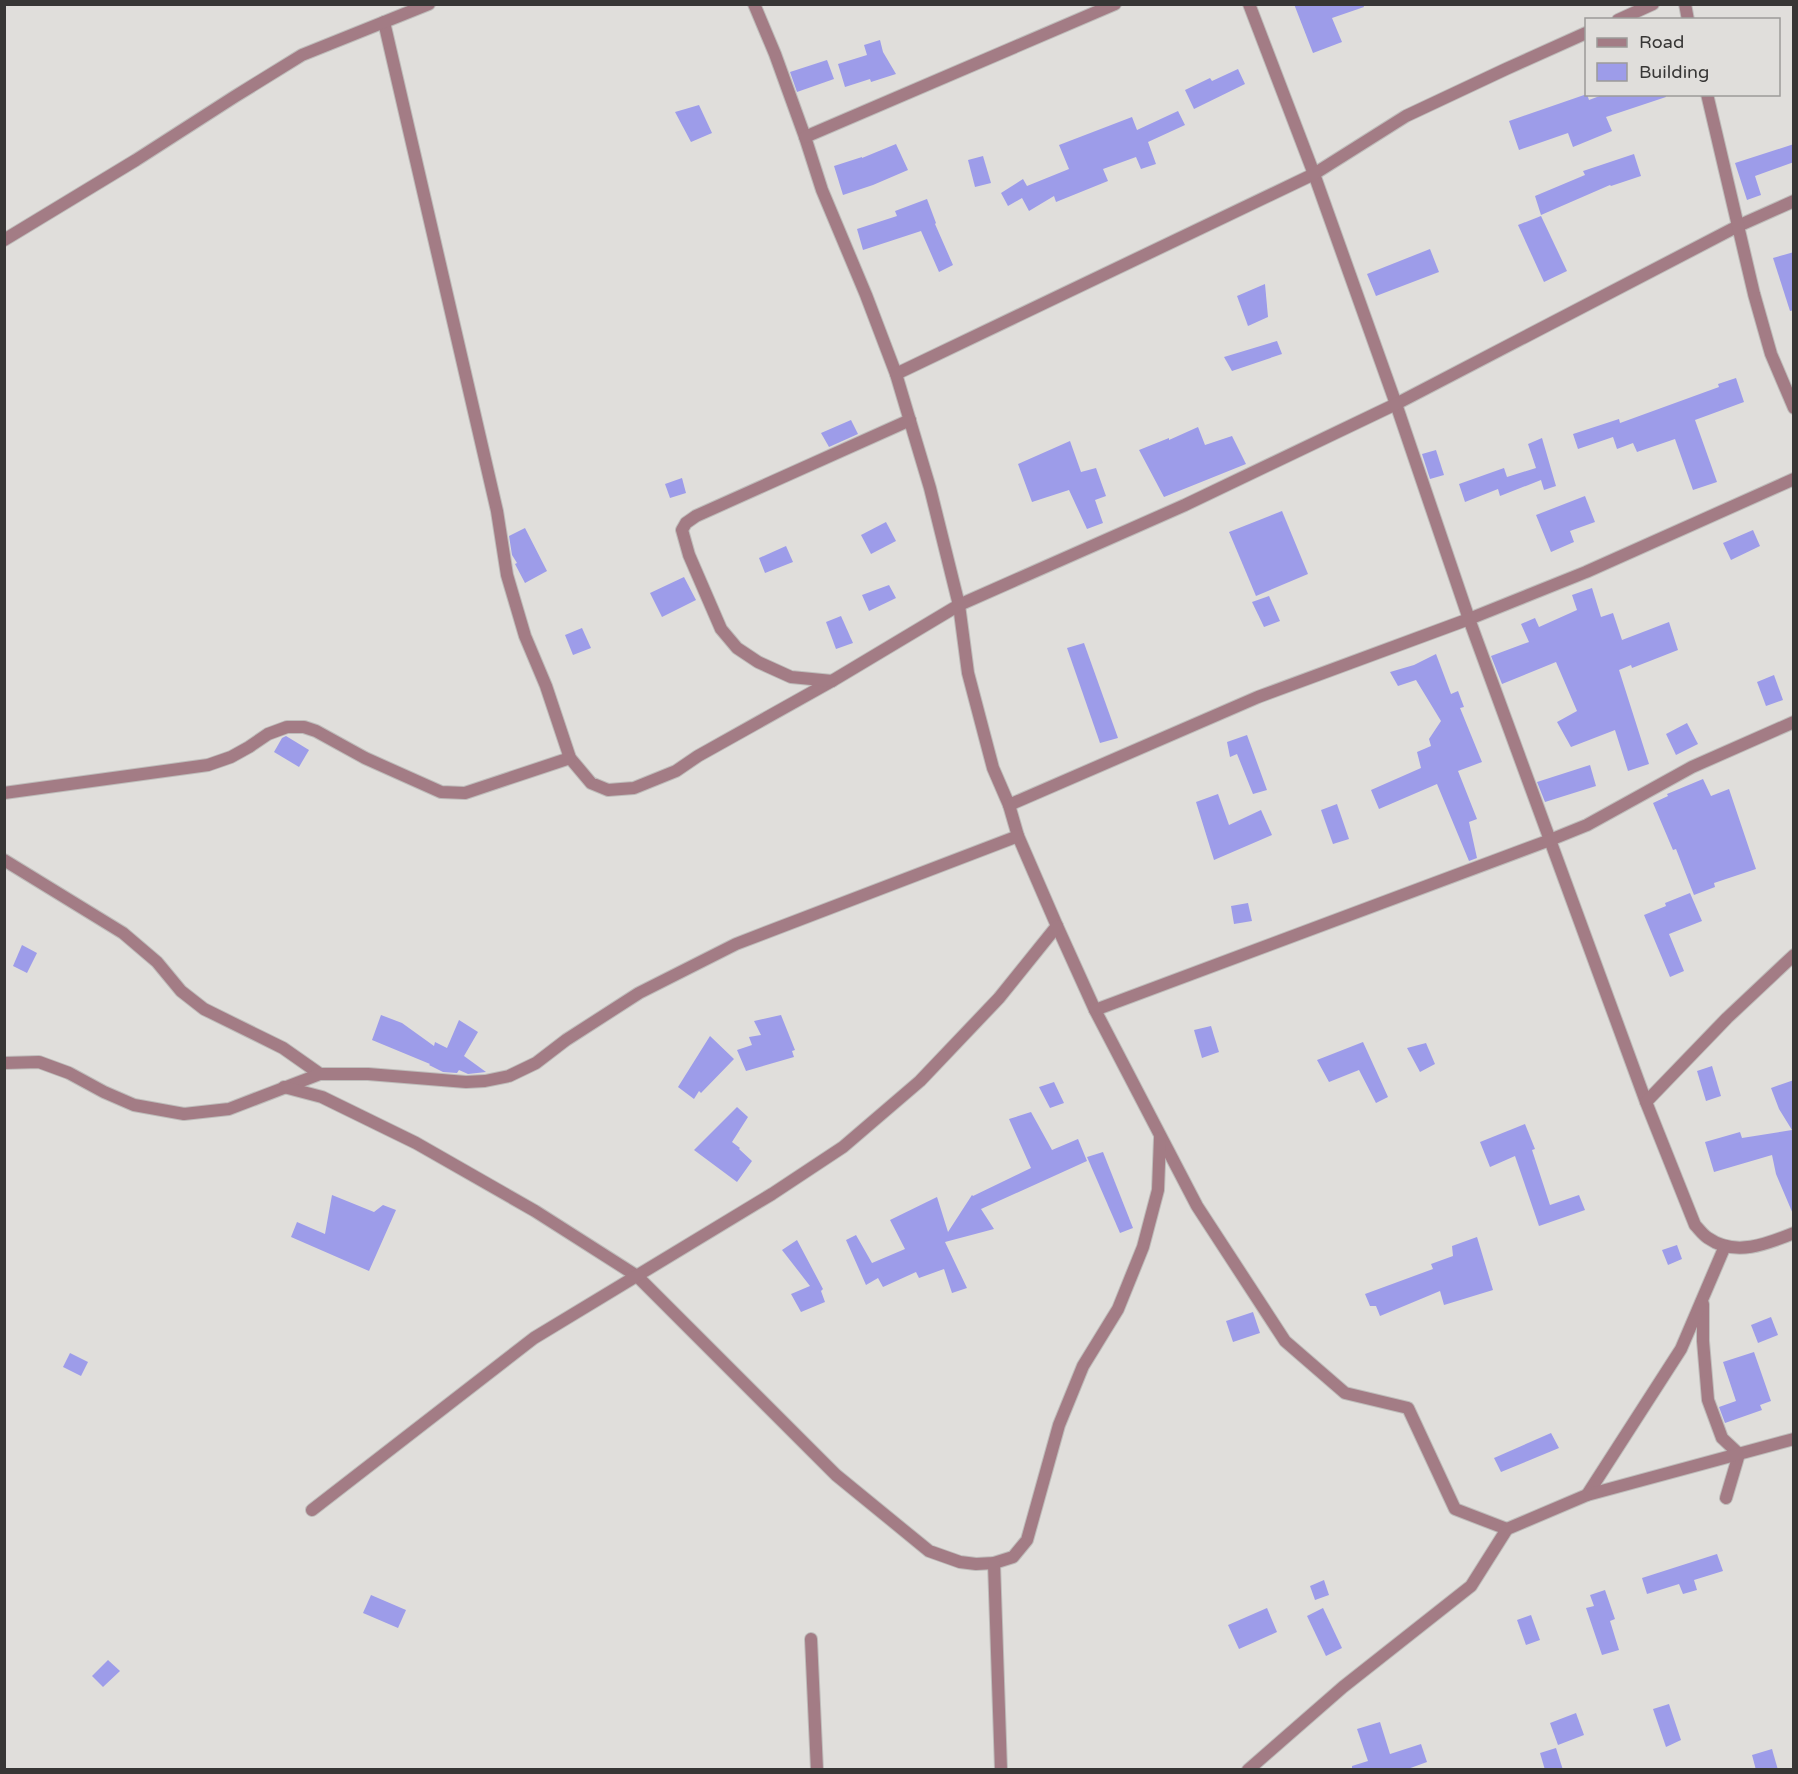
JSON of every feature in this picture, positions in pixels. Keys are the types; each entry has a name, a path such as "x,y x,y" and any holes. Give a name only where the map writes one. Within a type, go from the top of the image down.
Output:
{"street":[{"path":"4,240 303,55 429,4"},
{"path":"754,4 806,137 822,190 866,294 896,374 930,488 959,605 968,673 993,768 1009,805 1018,836 1095,1010 1197,1206 1285,1341 1345,1393 1408,1408 1455,1509 1507,1528"},
{"path":"806,137 1115,4"},
{"path":"1249,4 1314,174 1469,619 1646,1102 1695,1225 1708,1238 1725,1246 1745,1248 1764,1245 1794,1233"},
{"path":"1622,18 1653,4"},
{"path":"384,22 497,511 507,575 525,636 546,686 570,758 591,783 608,790 634,788 675,771 959,605 1185,505 1396,404 1738,226 1794,201"},
{"path":"896,374 1314,174 1406,116 1585,34"},
{"path":"1707,96 1754,294 1771,354 1794,408"},
{"path":"832,681 791,677 758,662 737,648 721,629 689,555 682,530 686,523 696,516 910,420"},
{"path":"1009,805 1258,697 1586,573 1794,480"},
{"path":"1095,1010 1587,825 1692,767 1794,722"},
{"path":"4,793 208,765 231,757 268,734 287,727 304,727 316,732 365,758 441,792 465,793 570,758"},
{"path":"4,1063 39,1062 69,1073 134,1105 184,1114 229,1109 321,1074 368,1074 466,1082 509,1076 537,1063 566,1040 639,993 736,944 1018,836"},
{"path":"4,860 123,933 156,962 181,992 204,1009 283,1048 321,1074"},
{"path":"312,1510 534,1338 772,1194 843,1147 920,1082 999,998 1057,926"},
{"path":"1646,1102 1727,1018 1794,955"},
{"path":"284,1087 322,1097 416,1143 535,1211 637,1276 836,1475 929,1551 960,1562 976,1564 994,1563 1013,1557 1028,1540 1059,1425 1083,1366 1118,1309 1139,1257 1158,1190 1160,1137"},
{"path":"1587,1494 1681,1350 1725,1246"},
{"path":"1703,1298 1703,1341 1708,1400 1722,1438 1739,1454"},
{"path":"1248,1770 1343,1688 1471,1586 1507,1528 1587,1494 1794,1439"},
{"path":"1726,1498 1739,1454"},
{"path":"994,1563 1001,1770"},
{"path":"811,1639 817,1770"}],"building":[{"path":"1294,4 1363,4 1364,7 1332,18 1342,42 1313,53"},
{"path":"880,40 883,52 896,74 845,87 838,64 867,55 864,45"},
{"path":"827,60 834,79 797,92 790,72"},
{"path":"1238,69 1245,84 1194,109 1185,90 1210,78 1212,81"},
{"path":"1585,95 1589,100 1600,96 1666,97 1606,117 1612,131 1573,147 1568,133 1519,150 1509,121"},
{"path":"699,105 712,133 691,142 675,112"},
{"path":"1178,111 1185,125 1148,142 1156,164 1141,169 1136,157 1103,169 1108,181 1056,202 1054,196 1029,211 1022,198 1008,206 1001,193 1023,179 1027,186 1069,169 1059,145 1132,117 1137,130"},
{"path":"896,144 908,170 843,195 834,166 862,158"},
{"path":"1794,144 1794,162 1755,176 1761,195 1747,200 1735,163"},
{"path":"1634,154 1641,176 1610,185 1541,215 1535,196 1585,175 1583,171"},
{"path":"983,156 991,183 975,187 968,160"},
{"path":"927,199 953,265 939,272 921,231 863,250 857,229 897,216 895,211"},
{"path":"1541,216 1567,271 1544,282 1518,225"},
{"path":"1430,249 1439,272 1376,296 1367,274"},
{"path":"1794,252 1794,310 1790,311 1773,258"},
{"path":"1265,284 1268,317 1248,326 1237,296"},
{"path":"1277,341 1282,354 1232,371 1224,357"},
{"path":"1736,378 1744,402 1695,420 1717,482 1693,490 1675,439 1637,452 1633,443 1617,449 1613,437 1578,449 1573,434 1619,419 1620,423 1719,387 1718,384"},
{"path":"851,420 858,434 829,447 821,433"},
{"path":"1198,427 1205,445 1232,436 1246,464 1164,497 1139,450"},
{"path":"1542,438 1556,486 1544,490 1541,480 1500,496 1498,489 1465,502 1459,484 1504,468 1507,477 1536,468 1528,444"},
{"path":"1070,441 1081,472 1096,468 1106,496 1095,500 1103,523 1087,529 1069,490 1032,502 1018,464"},
{"path":"1436,450 1444,475 1430,479 1422,454"},
{"path":"682,478 686,493 670,498 665,484"},
{"path":"1585,496 1595,522 1570,531 1574,542 1551,552 1536,515"},
{"path":"1282,511 1308,574 1256,596 1229,532"},
{"path":"886,522 896,541 871,554 861,535"},
{"path":"525,528 547,571 525,583 515,564 517,563 512,555 509,536"},
{"path":"1753,530 1760,546 1731,560 1723,543"},
{"path":"786,546 793,562 765,573 759,558"},
{"path":"684,577 696,600 662,617 650,593"},
{"path":"889,585 896,598 869,611 862,595"},
{"path":"1592,588 1601,617 1613,613 1622,640 1669,622 1678,650 1632,668 1631,665 1619,670 1649,764 1628,771 1615,730 1571,747 1557,722 1577,711 1556,662 1502,684 1491,656 1529,642 1521,624 1535,618 1539,627 1577,610 1572,595"},
{"path":"1269,596 1280,621 1264,627 1252,602"},
{"path":"841,616 853,643 836,649 826,622"},
{"path":"582,628 591,648 573,655 565,635"},
{"path":"1084,643 1118,738 1100,743 1067,648"},
{"path":"1436,654 1451,694 1458,691 1464,707 1460,708 1482,762 1458,771 1477,819 1469,822 1477,858 1469,861 1437,784 1379,809 1371,790 1421,768 1417,752 1431,746 1429,739 1441,721 1416,680 1398,686 1390,672 1414,665"},
{"path":"1774,675 1783,700 1766,706 1757,682"},
{"path":"1687,723 1698,744 1676,755 1666,734"},
{"path":"1247,735 1267,790 1253,794 1237,754 1230,757 1227,742"},
{"path":"286,736 309,750 299,767 274,752 282,738"},
{"path":"1590,765 1596,786 1545,802 1537,782"},
{"path":"1703,779 1711,796 1729,789 1756,869 1714,883 1715,887 1694,895 1676,849 1673,850 1653,803 1668,796 1667,794"},
{"path":"1218,794 1229,825 1261,810 1272,835 1214,860 1196,802"},
{"path":"1337,804 1349,839 1333,844 1321,810"},
{"path":"1690,893 1702,921 1669,934 1684,971 1670,977 1644,915"},
{"path":"1248,903 1252,921 1234,924 1231,906"},
{"path":"22,945 37,953 27,973 13,966"},
{"path":"381,1015 402,1023 434,1046 435,1042 447,1048 459,1020 478,1032 464,1056 486,1072 468,1074 459,1070 457,1073 443,1072 430,1064 372,1040"},
{"path":"781,1015 795,1050 792,1051 794,1057 746,1071 737,1050 752,1045 749,1037 761,1035 754,1021"},
{"path":"1211,1026 1219,1052 1202,1058 1194,1030"},
{"path":"710,1036 734,1059 701,1093 699,1091 694,1099 678,1087"},
{"path":"1363,1042 1388,1097 1376,1103 1359,1070 1329,1082 1317,1060"},
{"path":"1426,1043 1435,1064 1420,1072 1407,1048"},
{"path":"1712,1066 1721,1096 1706,1101 1697,1071"},
{"path":"1794,1080 1793,1214 1776,1174 1772,1155 1714,1172 1705,1142 1740,1132 1742,1138 1792,1130 1779,1109 1771,1088"},
{"path":"1054,1082 1064,1103 1050,1108 1039,1087"},
{"path":"737,1107 748,1117 732,1142 752,1161 737,1182 694,1150"},
{"path":"1031,1112 1052,1150 1078,1139 1087,1161 981,1209 994,1229 945,1242 967,1288 952,1293 944,1269 919,1278 916,1272 883,1287 878,1278 866,1285 846,1240 856,1235 872,1263 905,1249 890,1220 937,1197 948,1232 972,1195 1031,1168 1009,1119"},
{"path":"1525,1124 1535,1149 1532,1150 1550,1205 1579,1195 1585,1210 1539,1226 1515,1156 1490,1167 1480,1142"},
{"path":"1103,1152 1133,1228 1120,1233 1087,1157"},
{"path":"332,1195 374,1212 383,1205 396,1210 369,1271 291,1237 297,1222 325,1234"},
{"path":"1477,1237 1493,1290 1444,1305 1440,1291 1380,1316 1376,1306 1370,1306 1365,1294 1433,1269 1431,1264 1453,1256 1452,1246"},
{"path":"797,1240 823,1289 821,1291 825,1302 801,1312 791,1294 810,1286 782,1250"},
{"path":"1677,1245 1682,1259 1668,1265 1662,1250"},
{"path":"1253,1312 1260,1333 1233,1342 1226,1321"},
{"path":"1771,1317 1778,1335 1758,1343 1751,1325"},
{"path":"1754,1352 1771,1401 1760,1405 1762,1410 1725,1423 1719,1407 1736,1401 1723,1362"},
{"path":"70,1353 88,1362 81,1376 63,1367"},
{"path":"1551,1433 1559,1448 1501,1472 1494,1458"},
{"path":"1717,1554 1723,1571 1694,1580 1697,1590 1683,1594 1679,1584 1647,1594 1642,1578"},
{"path":"1324,1580 1329,1595 1315,1600 1310,1586"},
{"path":"1605,1590 1615,1619 1610,1621 1619,1650 1602,1655 1586,1608 1594,1606 1590,1595"},
{"path":"371,1595 406,1610 398,1628 363,1613"},
{"path":"1267,1608 1277,1632 1239,1649 1228,1625"},
{"path":"1323,1608 1342,1648 1326,1656 1307,1616"},
{"path":"1531,1615 1540,1640 1526,1645 1517,1620"},
{"path":"108,1660 120,1671 103,1687 92,1676"},
{"path":"1669,1704 1681,1740 1666,1747 1653,1709"},
{"path":"1576,1713 1584,1735 1558,1745 1550,1723"},
{"path":"1380,1722 1390,1754 1421,1744 1427,1762 1405,1770 1352,1770 1352,1766 1368,1761 1357,1729"},
{"path":"1556,1748 1563,1770 1545,1770 1540,1753"},
{"path":"1772,1749 1778,1770 1756,1770 1752,1755"}]}
